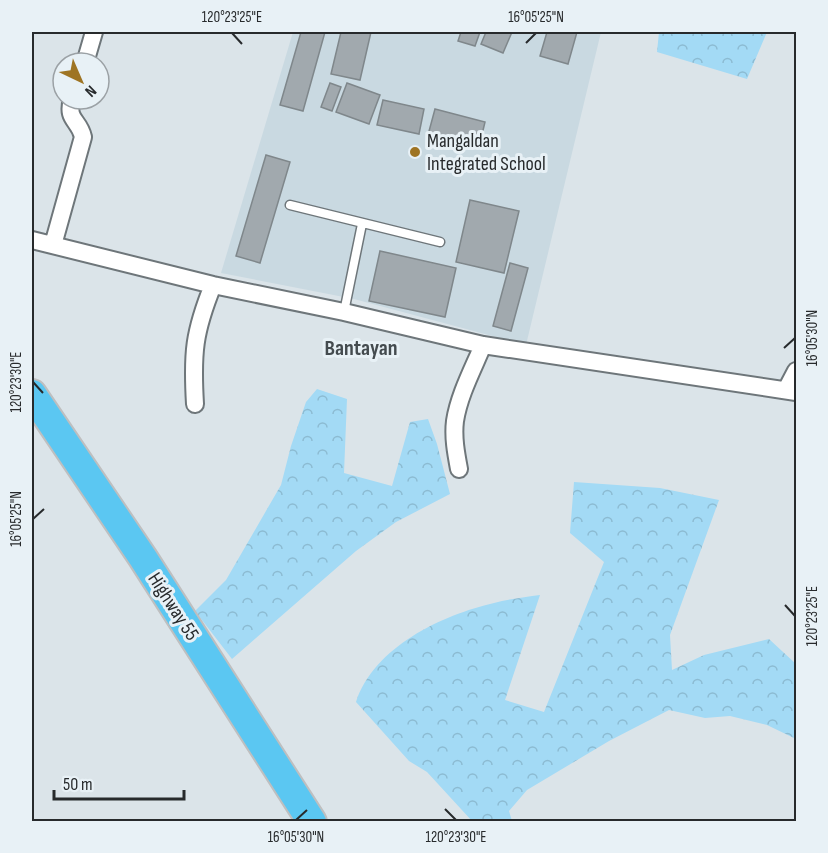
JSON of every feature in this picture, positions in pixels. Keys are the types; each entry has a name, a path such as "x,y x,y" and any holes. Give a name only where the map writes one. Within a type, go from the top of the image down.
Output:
{"highway":[{"name":"Highway 55","path":"32,394 143,558 312,822"}],"street":[{"path":"88,51 94,32"},
{"path":"53,245 83,137 82,130 71,119 69,111"},
{"path":"32,240 213,285 344,312 483,345 791,391 796,371"},
{"path":"195,404 193,363 195,337 202,311 213,285"},
{"path":"459,469 455,442 456,420 463,394 483,345"}],"lane":[{"path":"290,205 440,242"},
{"path":"344,312 362,224"}],"shaded area":[{"name":"Mangaldan Integrated School","path":"293,32 601,32 526,345 354,299 221,273"}],"green space":[{"path":"659,32 767,32 747,79 657,52"},
{"path":"317,389 347,399 344,473 392,486 410,422 428,419 450,494 396,522 356,551 232,659 195,611 226,580 281,485 306,402"},
{"path":"574,482 660,488 719,500 670,635 672,670 704,655 769,639 796,664 796,739 767,725 730,716 705,718 669,710 609,741 527,790 509,811 512,821 472,821 427,772 409,761 356,702 365,682 378,665 412,636 474,608 505,600 540,595 505,700 544,712 604,562 570,533"}],"building":[{"path":"301,32 325,32 303,111 280,105"},
{"path":"341,32 371,32 360,80 331,74"},
{"path":"461,32 480,32 475,46 458,41"},
{"path":"486,32 512,32 503,53 481,44"},
{"path":"547,32 577,32 568,64 540,56"},
{"path":"330,83 341,87 332,111 321,107"},
{"path":"347,83 380,95 369,124 336,112"},
{"path":"383,100 424,109 419,134 377,125"},
{"path":"435,109 485,122 479,147 428,135"},
{"path":"266,155 290,162 260,263 236,256"},
{"path":"470,200 519,211 504,273 456,262"},
{"path":"380,251 456,268 445,317 369,301"},
{"path":"510,263 528,268 511,331 493,326"}],"place":[{"name":"Mangaldan Integrated School","path":"415,152"}],"district":[{"name":"Bantayan","path":"361,347"}]}
